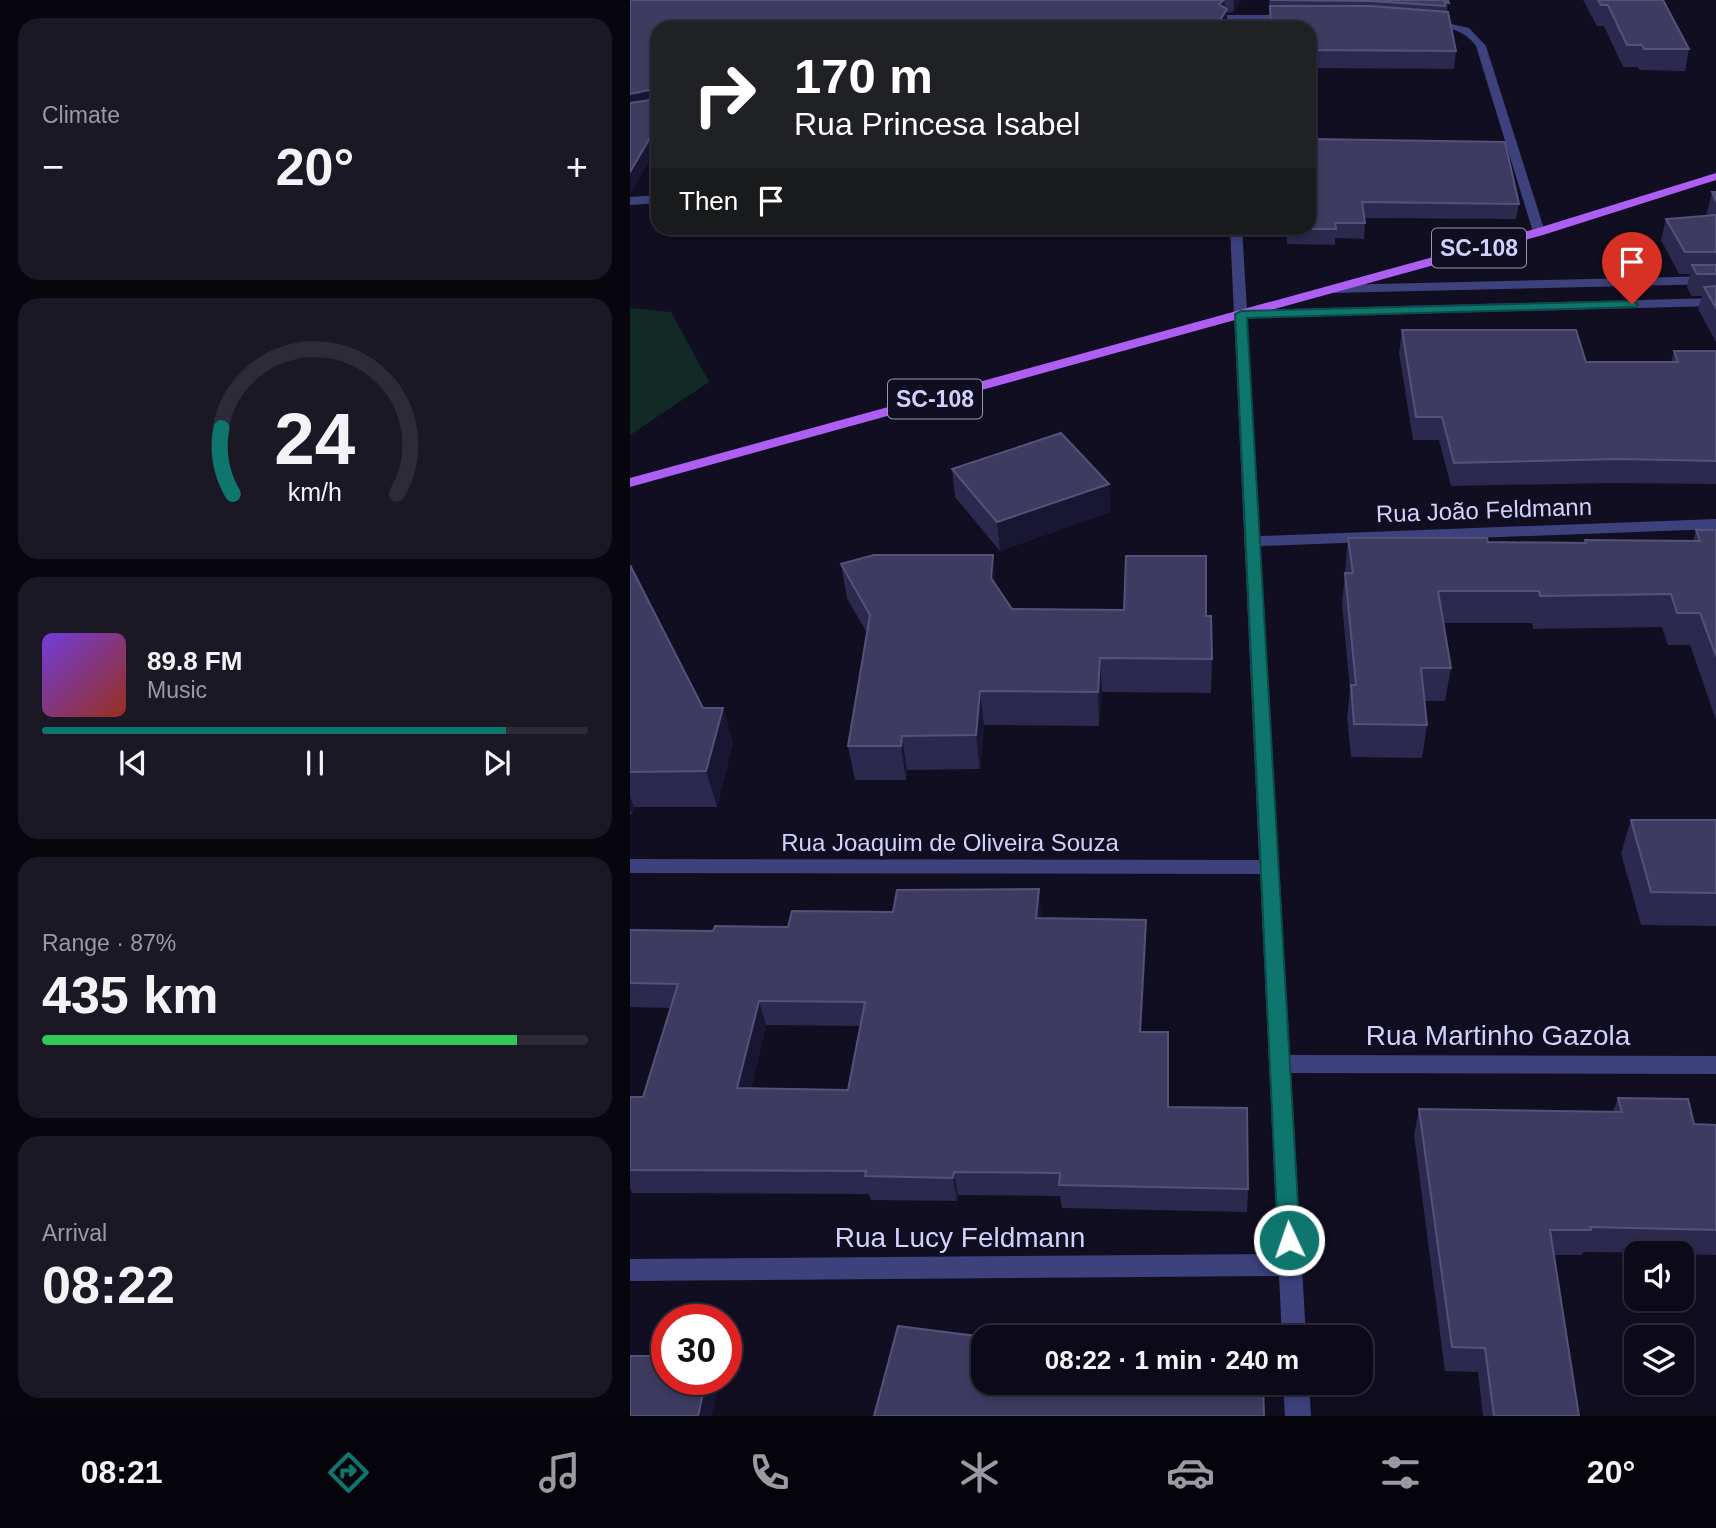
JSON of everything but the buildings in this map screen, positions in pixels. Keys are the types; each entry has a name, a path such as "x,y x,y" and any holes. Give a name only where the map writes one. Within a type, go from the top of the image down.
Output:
{"main road":[{"name":"SC-108","path":"630,483 1539,232 1716,176"}],"street":[{"path":"1226,18 1304,18"},
{"path":"1416,20 1461,27 1474,34 1481,46 1539,232"},
{"path":"630,201 651,200"},
{"path":"1236,235 1293,1325"},
{"path":"1333,289 1716,280"},
{"path":"1241,314 1716,302"},
{"name":"Rua João Feldmann","path":"1253,541 1716,524"},
{"name":"Rua Joaquim de Oliveira Souza","path":"630,866 1270,867"},
{"name":"Rua Martinho Gazola","path":"1280,1064 1716,1065"},
{"name":"Rua Lucy Feldmann","path":"630,1270 1290,1265"},
{"path":"1297,1395 1298,1416"}],"green space":[{"path":"630,308 671,312 709,382 630,435"}],"route":[{"path":"1289,1240 1241,314 1632,304"}]}
